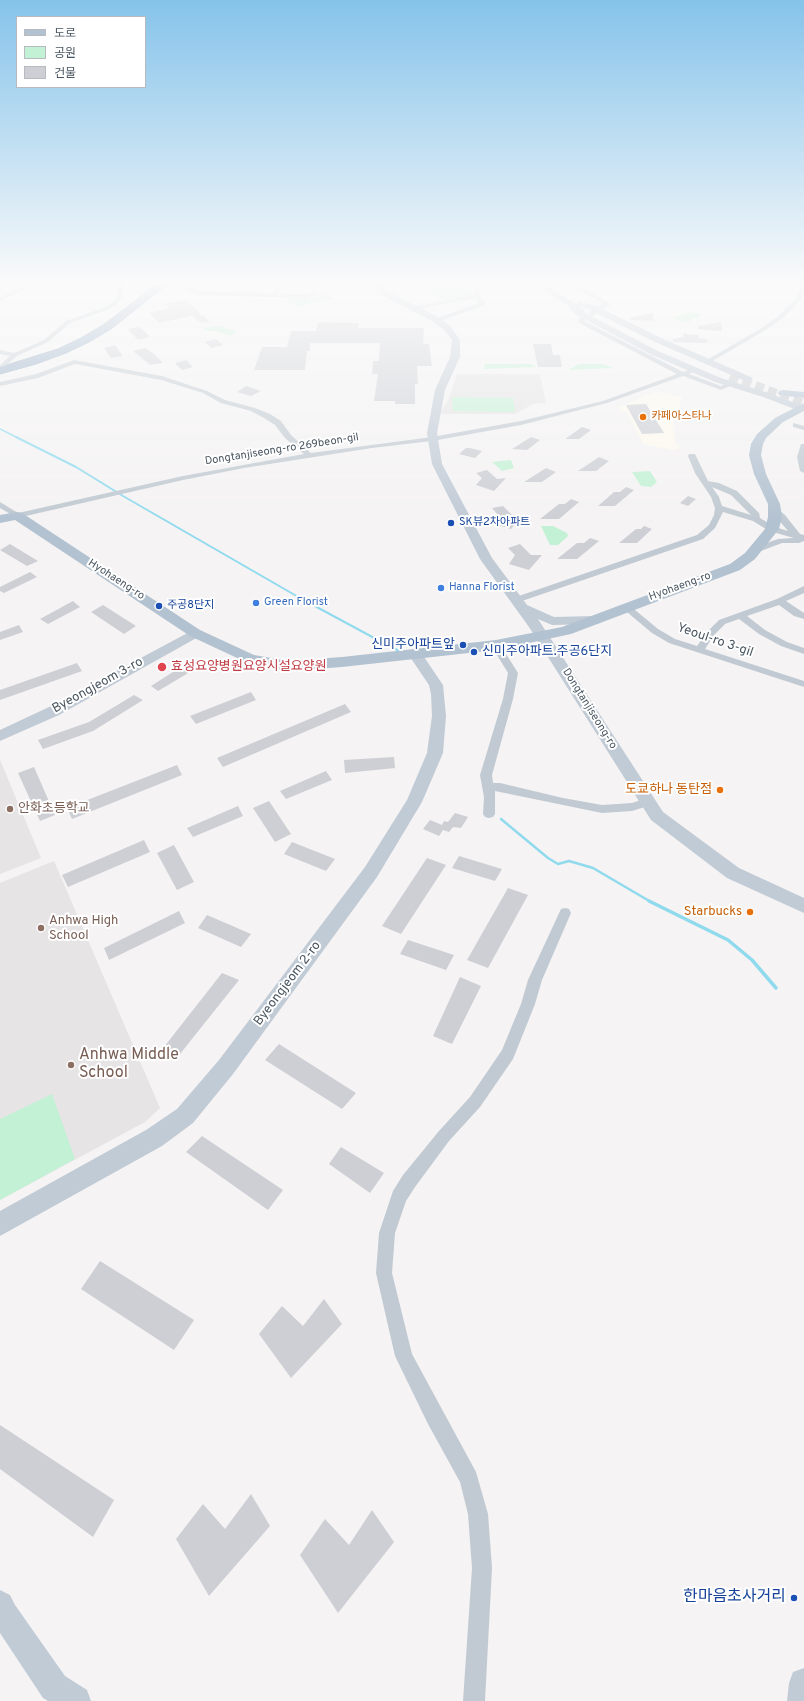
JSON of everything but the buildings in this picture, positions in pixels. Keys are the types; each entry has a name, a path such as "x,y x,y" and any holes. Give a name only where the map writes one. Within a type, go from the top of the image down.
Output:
{"highway":[{"path":"1,369 26,363"}],"main road":[{"name":"Dongtanjiseong-ro","path":"452,363 440,390 432,440 437,464 486,559 542,636 657,816 733,873 804,906"},
{"path":"680,363 694,370 729,379"},
{"path":"691,363 766,395 803,406"},
{"path":"710,363 779,392 803,406"},
{"path":"766,395 778,395 779,392 804,395"},
{"name":"Hyohaeng-ro","path":"19,517 195,633 250,659 290,666 374,659 422,659 566,631 735,567 758,549 772,529 775,511 755,455 757,444 761,436 779,420 803,406"},
{"path":"0,519 19,517"},
{"path":"0,524 19,517"},
{"path":"519,604 552,621 595,620"},
{"name":"Byeongjeom 3-ro","path":"0,736 54,711 195,633"},
{"name":"Byeongjeom 2-ro","path":"0,1224 154,1138 185,1116 226,1067 370,872 414,802 435,753 439,716 436,685 422,659"},
{"path":"0,1604 5,1615 54,1687 76,1701"},
{"path":"802,1701 804,1683"}],"street":[{"path":"0,384 38,376 70,363"},
{"path":"82,363 162,378 205,392 223,402 253,409 278,423 288,436 310,456"},
{"path":"660,363 682,375 720,388 729,379"},
{"path":"0,504 19,517 137,490 241,470 304,459 480,434 571,415 637,395 680,378 682,375 694,370"},
{"path":"796,425 804,428"},
{"name":"Dongtanjiseong-ro 269beon-gil","path":"137,490 244,466 432,440"},
{"path":"804,446 801,457 804,471"},
{"path":"519,604 700,537 712,526 718,515 719,508 715,497 705,483 692,456"},
{"path":"705,483 721,486 734,492 756,515 756,520"},
{"path":"719,508 756,520 772,529 802,538"},
{"path":"775,511 782,516 792,531 802,538"},
{"path":"758,549 802,538"},
{"path":"699,651 711,633 722,622 780,601 804,589"},
{"path":"780,601 797,614 804,616"},
{"name":"Yeoul-ro 3-gil","path":"626,607 655,631 672,641 804,684"},
{"path":"741,616 762,632 784,644 804,651"},
{"path":"489,814 490,797 486,775 508,699 513,673 496,645"},
{"path":"488,786 500,787 562,802 602,809 632,807 647,802"},
{"path":"474,1701 482,1568 478,1514 469,1479 404,1356 384,1273 387,1232 399,1197 409,1181 444,1136 475,1102 508,1054 528,1004 535,980 566,913"}],"shaded area":[{"path":"457,374 540,374 546,403 533,404 515,414 440,414 449,398"},
{"path":"655,392 682,397 673,416 675,441 680,448 672,450 643,444 628,414 618,408"},
{"name":"안화초등학교","path":"0,760 41,858 0,874"},
{"name":"Anhwa Middle School","path":"54,861 160,1108 145,1122 0,1200 0,883"}],"green space":[{"path":"485,364 531,364 536,367 484,369"},
{"path":"579,364 604,364 613,368 568,370"},
{"path":"452,397 513,398 515,412 453,411"},
{"path":"511,460 514,468 502,471 492,462"},
{"path":"650,471 657,482 651,487 641,486 632,472"},
{"path":"541,526 553,526 567,533 568,536 558,545 550,545"},
{"path":"52,1094 75,1159 0,1200 0,1119"}],"waterway":[{"path":"0,429 76,467 123,496 300,598 376,639"},
{"path":"374,638 399,651"},
{"path":"501,819 548,858 558,864 569,861 593,868 651,902"},
{"path":"651,902 728,940 752,960 776,988"}],"tunnel":[{"path":"730,376 804,404"}],"place":[{"name":"카페아스타나","path":"643,417"},
{"name":"SK뷰2차아파트","path":"451,523"},
{"name":"Hanna Florist","path":"441,588"},
{"name":"Green Florist","path":"256,603"},
{"name":"주공8단지","path":"159,606"},
{"name":"신미주아파트앞","path":"463,645"},
{"name":"신미주아파트.주공6단지","path":"474,652"},
{"name":"효성요양병원요양시설요양원","path":"162,667"},
{"name":"도쿄하나 동탄점","path":"720,790"},
{"name":"안화초등학교","path":"10,809"},
{"name":"Starbucks","path":"750,912"},
{"name":"Anhwa High School","path":"41,928"},
{"name":"Anhwa Middle School","path":"71,1065"},
{"name":"한마음초사거리","path":"794,1598"}]}
